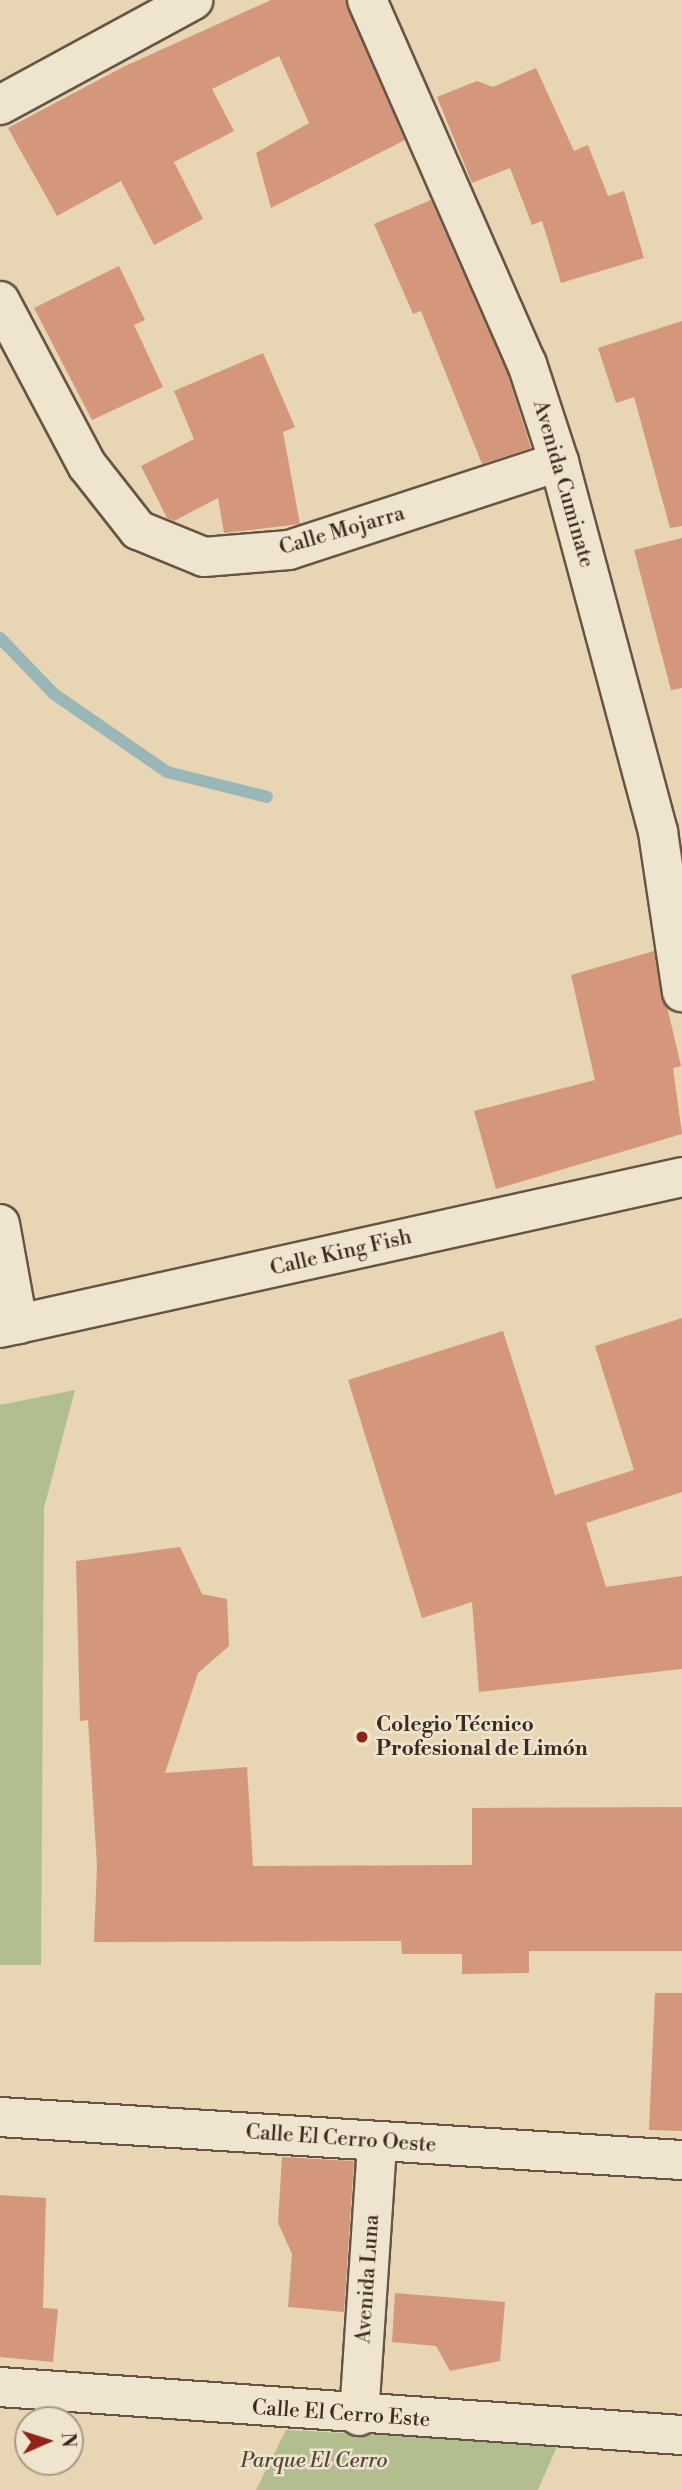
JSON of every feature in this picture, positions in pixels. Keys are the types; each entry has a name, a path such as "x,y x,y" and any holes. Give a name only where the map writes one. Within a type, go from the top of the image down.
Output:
{"street":[{"path":"0,106 193,0"},
{"name":"Avenida Cuminate","path":"367,0 527,364 559,461 658,832 682,992"},
{"name":"Calle Mojarra","path":"0,301 87,465 138,530 204,557 289,550 559,461"},
{"name":"Calle King Fish","path":"9,1326 682,1177"},
{"path":"0,1224 9,1326"},
{"name":"Calle El Cerro Oeste","path":"0,2117 682,2160"},
{"name":"Avenida Luna","path":"359,2416 377,2142"},
{"name":"Calle El Cerro Este","path":"0,2387 359,2416 682,2435"}],"green space":[{"path":"75,1390 44,1508 41,1965 0,1965 0,1405"},
{"name":"Parque El Cerro","path":"286,2430 558,2444 538,2490 256,2490"}],"building":[{"path":"271,0 346,0 405,140 271,208 256,153 309,123 279,56 212,89 234,131 174,162 203,219 154,245 121,181 57,216 8,128 123,67"},
{"path":"536,68 574,151 588,145 608,196 624,191 644,258 561,283 542,221 532,225 510,168 472,183 437,97 477,81 493,87"},
{"path":"431,200 507,372 531,448 482,464 421,311 413,314 374,224"},
{"path":"119,266 145,320 134,325 163,387 92,420 34,308"},
{"path":"682,321 682,526 670,528 634,397 616,403 598,348"},
{"path":"263,353 295,427 283,432 300,524 224,533 218,498 174,521 167,518 141,466 194,439 174,391"},
{"path":"682,538 682,688 671,690 634,550"},
{"path":"654,951 681,1066 673,1068 682,1134 496,1189 474,1111 595,1080 571,975"},
{"path":"682,1318 682,1492 586,1523 606,1587 682,1576 682,1669 479,1692 472,1602 422,1618 348,1380 503,1331 555,1495 634,1470 595,1346"},
{"path":"180,1547 202,1594 227,1599 229,1646 198,1673 165,1773 247,1767 253,1866 472,1865 472,1808 682,1807 682,1951 529,1951 529,1973 462,1974 462,1954 402,1954 401,1941 94,1942 97,1866 88,1720 80,1721 76,1561"},
{"path":"655,1993 682,1993 682,2131 649,2130"},
{"path":"282,2157 354,2161 344,2312 288,2307 292,2254 278,2223"},
{"path":"0,2195 46,2198 43,2308 58,2309 53,2362 0,2357"},
{"path":"395,2293 505,2302 500,2361 450,2371 436,2346 392,2342"}],"waterway":[{"path":"0,638 54,694 167,772 267,797"}],"place":[{"name":"Colegio Técnico Profesional de Limón","path":"362,1737"}]}
